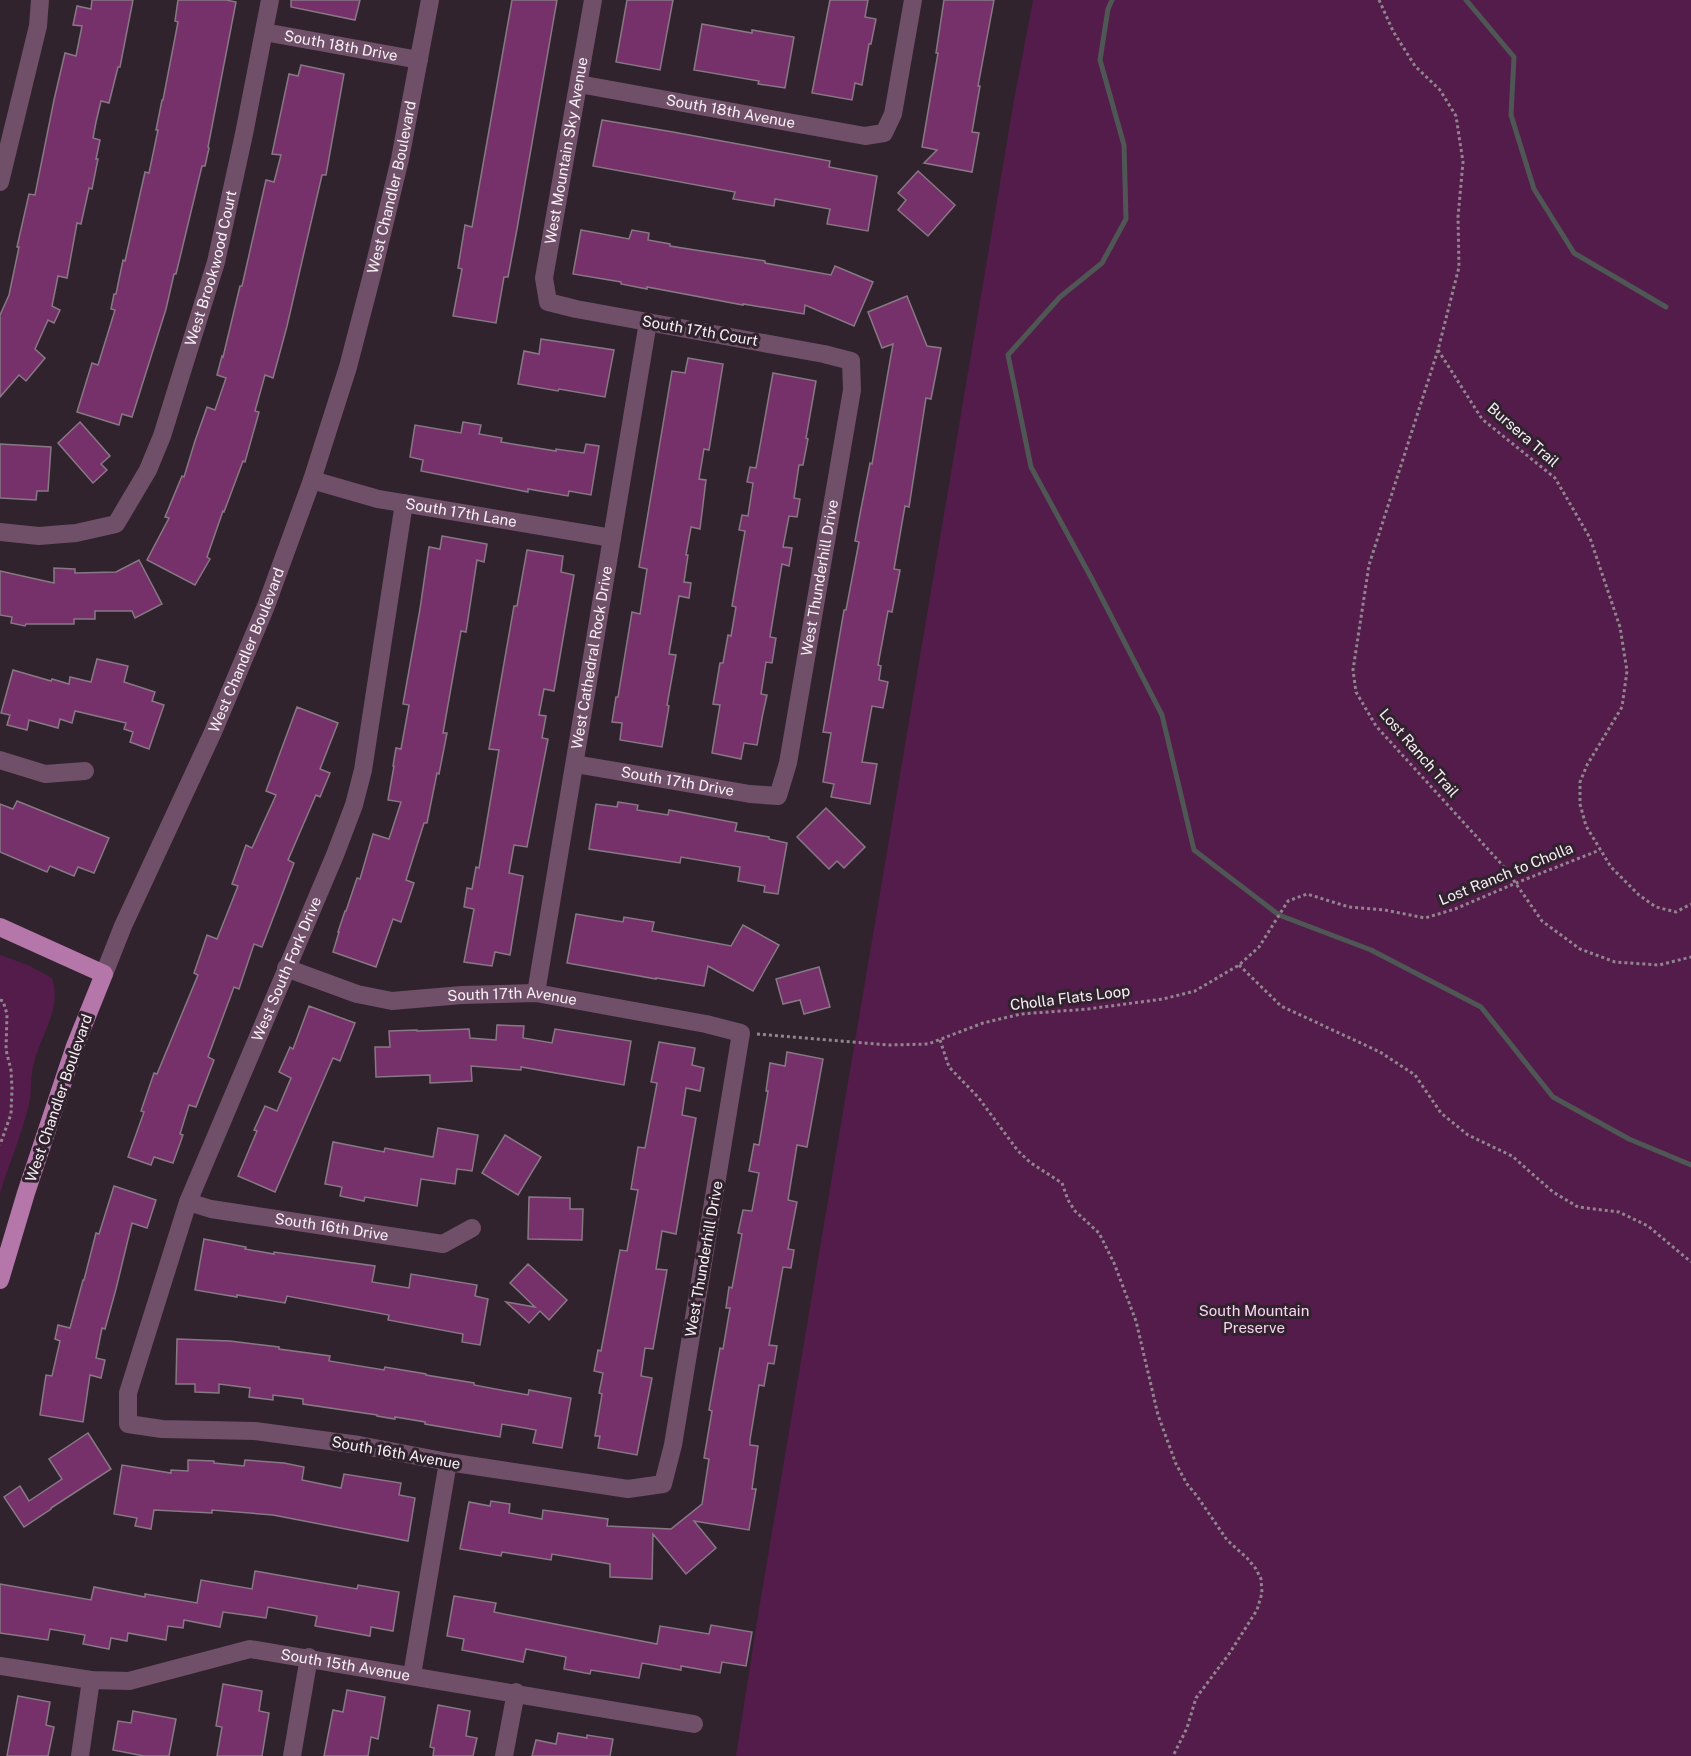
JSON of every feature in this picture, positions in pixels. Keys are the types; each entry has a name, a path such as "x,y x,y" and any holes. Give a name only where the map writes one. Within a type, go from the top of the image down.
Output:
{"main road":[{"path":"0,927 104,974"},
{"name":"West Chandler Boulevard","path":"0,1280 75,1046 104,974"}],"street":[{"name":"West Brookwood Court","path":"0,532 39,536 76,533 116,524 148,470 162,436 216,262 270,0"},
{"name":"West Chandler Boulevard","path":"104,974 123,926 213,732 240,668 266,606 312,480 348,367 374,267 400,159 430,0"},
{"name":"West Mountain Sky Avenue","path":"548,303 544,278 594,0"},
{"name":"South 18th Avenue","path":"579,84 865,136 884,133 893,114 913,0"},
{"path":"0,182 38,26 38,1"},
{"name":"South 18th Drive","path":"264,32 419,60"},
{"name":"South 17th Court","path":"548,303 851,361"},
{"name":"West Cathedral Rock Drive","path":"536,993 648,322"},
{"name":"West Thunderhill Drive","path":"778,796 788,763 852,390 851,361"},
{"name":"South 17th Lane","path":"312,480 378,499 612,538"},
{"name":"West South Fork Drive","path":"128,1424 128,1393 188,1202 354,805 363,770 404,503"},
{"path":"0,760 45,774 85,771"},
{"name":"South 17th Drive","path":"575,764 750,794 778,796"},
{"name":"South 17th Avenue","path":"286,968 357,994 392,1001 462,995 536,993 706,1024 741,1033"},
{"name":"West Thunderhill Drive","path":"663,1484 673,1445 741,1033"},
{"name":"South 16th Drive","path":"188,1202 211,1209 443,1244 472,1228"},
{"name":"South 16th Avenue","path":"128,1424 162,1429 255,1431 359,1445 448,1462 628,1489 663,1484"},
{"path":"412,1675 448,1462"},
{"name":"South 15th Avenue","path":"0,1666 91,1680 129,1681 250,1649 309,1657 694,1724"},
{"path":"292,1756 309,1657"},
{"path":"80,1756 91,1680"},
{"path":"504,1756 516,1692"}],"path":[{"path":"1379,0 1393,31 1415,66 1440,90 1456,116 1463,162 1458,217 1459,267 1438,350"},
{"name":"Bursera Trail","path":"1438,350 1482,419 1555,478 1590,538 1620,627 1627,671 1622,707 1587,765 1581,782 1580,804 1586,826 1611,867 1639,895 1656,907 1676,912 1691,904"},
{"name":"Lost Ranch Trail","path":"1438,350 1369,565 1353,670 1356,692 1376,726 1505,868 1542,921 1580,949 1615,962 1659,965 1691,957"},
{"name":"Lost Ranch to Cholla","path":"1239,965 1259,947 1288,901 1307,894 1349,907 1385,910 1425,918 1455,909 1600,850"},
{"path":"1239,965 1281,1006 1380,1053 1415,1075 1441,1113 1468,1135 1512,1156 1553,1192 1578,1207 1619,1212 1648,1226 1691,1262"},
{"name":"Cholla Flats Loop","path":"741,1033 889,1045 928,1044 983,1023 1021,1014 1088,1009 1163,999 1195,991 1239,965"},
{"path":"0,1000 3,1001 7,1014 6,1050 11,1070 12,1088 10,1114 0,1145"},
{"path":"940,1040 949,1067 978,1097 1018,1151 1031,1164 1062,1183 1068,1200 1076,1211 1099,1233 1114,1263 1136,1322 1158,1415 1176,1464 1187,1484 1227,1540 1247,1558 1261,1579 1262,1593 1257,1610 1229,1654 1196,1698 1187,1728 1173,1756"}],"green space":[{"name":"South Mountain Preserve","path":"1033,0 1691,0 1691,1756 736,1756 1014,100"},
{"path":"0,955 28,965 52,978 55,1001 33,1067 26,1115 0,1193"}],"building":[{"path":"92,0 133,0 120,67 118,67 109,103 101,101 96,122 93,138 100,140 92,189 89,188 81,224 77,223 67,278 58,276 52,306 60,310 54,323 48,320 35,349 45,358 26,381 19,375 0,397 0,315 9,295 29,194 35,195 65,53 76,56 82,26 73,25 77,6 91,9"},
{"path":"178,0 236,2 209,148 205,166 202,166 176,274 174,274 166,309 132,417 122,414 119,425 77,412 92,363 98,365 115,310 111,309 114,294 116,294 123,260 125,261 145,172 149,173 178,22 175,21"},
{"path":"291,0 360,0 355,20 291,7"},
{"path":"512,0 557,0 508,277 504,277 496,323 453,316 462,269 458,268 465,225 472,227"},
{"path":"627,0 673,0 660,70 616,62"},
{"path":"830,0 868,0 865,17 876,19 862,85 855,83 852,100 812,93"},
{"path":"944,0 994,0 972,132 979,133 972,172 924,163 937,150 922,147 938,53 936,53"},
{"path":"702,24 752,33 752,30 794,37 785,88 758,84 759,81 694,70"},
{"path":"301,65 344,74 326,175 322,175 273,378 265,375 255,411 259,412 245,462 243,461 223,511 207,557 210,559 195,585 147,560 169,518 165,517 182,476 184,477 207,407 215,410 226,378 217,375 240,286 242,286 266,180 274,182 281,155 272,154 289,74 298,76"},
{"path":"602,120 830,161 829,167 877,176 868,231 827,224 830,209 775,199 774,206 733,199 735,192 593,166"},
{"path":"918,171 955,205 928,236 898,210 906,200 898,193"},
{"path":"581,230 629,239 632,230 649,233 648,240 670,244 670,246 765,261 765,263 831,275 835,266 873,282 854,326 805,305 804,314 647,287 647,289 573,274"},
{"path":"907,296 927,346 941,348 931,399 926,398 909,507 905,506 894,569 900,570 892,612 888,611 878,665 881,666 879,680 888,682 883,708 872,706 862,762 877,764 870,804 831,797 834,784 823,782 831,733 823,732 844,610 846,610 859,542 855,541 870,463 872,464 893,344 882,348 868,312"},
{"path":"541,339 614,350 605,397 518,384 524,351 539,354"},
{"path":"688,358 723,364 709,450 704,449 699,479 706,480 700,529 691,527 686,555 688,555 684,582 691,583 689,598 679,596 669,654 676,655 662,747 620,740 622,723 612,722 632,612 640,614 647,569 639,567 672,371 685,373"},
{"path":"773,373 816,381 806,438 808,439 803,465 799,465 794,498 800,499 797,517 789,516 783,547 792,548 789,566 782,564 770,637 776,638 772,663 766,662 761,694 767,695 757,745 744,743 741,759 712,753 720,705 713,704 720,663 723,663 728,635 731,636 736,607 732,606 745,531 739,530 742,515 748,516 753,483 747,482 750,467 756,468"},
{"path":"80,422 110,456 101,464 107,470 93,483 58,443"},
{"path":"463,422 481,425 479,434 502,438 501,442 584,453 586,444 599,446 591,495 569,491 568,496 528,489 528,492 421,471 423,460 410,457 415,425 461,433"},
{"path":"0,444 51,447 48,491 37,491 36,500 0,498"},
{"path":"442,536 487,544 484,562 477,560 466,632 461,631 443,733 447,733 439,774 437,773 427,823 424,823 406,880 414,883 401,922 393,919 376,967 333,952 357,878 360,879 373,834 389,839 401,802 388,800 393,766 396,748 401,749 409,705 403,704 429,547 440,549"},
{"path":"527,550 563,556 561,572 574,575 554,691 544,689 539,715 546,716 542,738 548,739 527,847 514,845 509,873 523,876 510,955 495,952 492,966 464,962 474,909 464,907 467,888 472,889 476,867 479,868 499,750 489,749 514,606 517,606"},
{"path":"139,560 162,604 135,618 132,611 95,611 95,619 74,619 74,624 26,624 25,626 11,623 12,617 0,615 0,571 54,583 54,568 75,569 75,573 116,572"},
{"path":"97,659 128,666 124,682 155,692 152,701 164,705 149,749 130,742 133,732 124,729 126,723 75,711 72,723 60,719 58,728 29,720 27,730 7,725 10,715 1,713 13,670 69,684 70,677 91,682"},
{"path":"297,707 338,723 320,769 330,773 320,797 316,795 288,860 294,863 262,947 254,944 239,989 234,987 208,1057 214,1060 196,1107 189,1105 180,1134 183,1135 173,1163 154,1157 151,1165 128,1157 144,1112 141,1111 154,1073 157,1074 198,975 194,973 207,935 217,939 238,886 232,884 246,845 252,848 276,795 266,791"},
{"path":"17,801 109,838 94,873 78,867 74,876 50,866 47,872 0,852 0,804 13,809"},
{"path":"618,802 638,805 637,810 668,815 669,810 737,823 735,831 787,843 778,894 764,892 765,886 738,881 740,867 681,857 680,863 589,849 596,804 617,807"},
{"path":"826,808 865,847 844,868 837,861 829,869 797,837"},
{"path":"576,914 623,922 624,917 654,922 652,931 731,946 743,925 779,945 753,991 708,966 704,986 656,979 567,963"},
{"path":"819,967 830,1007 804,1014 800,1000 783,1004 776,979"},
{"path":"309,1006 355,1023 340,1061 333,1058 275,1192 238,1176 265,1106 277,1111 291,1078 279,1072 290,1047 293,1049"},
{"path":"497,1025 524,1026 523,1038 552,1043 555,1029 631,1041 624,1085 521,1067 521,1070 471,1066 472,1081 430,1083 430,1075 376,1077 375,1047 390,1047 389,1031 469,1029 470,1038 496,1040"},
{"path":"659,1042 695,1048 692,1065 704,1068 700,1091 686,1088 682,1115 696,1118 676,1234 662,1231 656,1269 667,1270 653,1349 645,1348 641,1376 652,1378 637,1455 598,1448 600,1436 595,1436 603,1373 594,1371 598,1350 601,1351 620,1250 627,1251 638,1190 631,1189 638,1147 645,1148 657,1083 651,1082"},
{"path":"787,1052 823,1059 807,1147 797,1145 788,1200 797,1202 788,1249 794,1250 791,1268 783,1267 769,1345 777,1346 774,1364 768,1363 764,1386 759,1385 750,1440 750,1445 758,1446 752,1489 756,1489 749,1530 694,1521 716,1548 686,1574 653,1534 652,1579 610,1577 610,1564 552,1554 551,1560 502,1552 501,1556 460,1549 469,1502 490,1506 491,1501 510,1504 509,1513 542,1519 543,1510 608,1519 607,1526 671,1529 702,1504 709,1459 704,1458 712,1411 709,1410 730,1308 726,1308 729,1287 732,1288 742,1234 738,1233 743,1210 752,1211 759,1173 749,1171 754,1144 759,1145 770,1063 785,1066"},
{"path":"438,1128 478,1135 472,1171 457,1169 455,1184 421,1179 417,1206 365,1197 364,1201 340,1196 342,1187 325,1184 333,1142 384,1152 385,1148 433,1157"},
{"path":"505,1135 541,1157 518,1195 482,1173"},
{"path":"114,1186 156,1200 147,1228 132,1223 105,1329 102,1328 96,1358 105,1360 101,1378 90,1375 83,1422 40,1415 46,1375 52,1376 60,1341 55,1339 58,1325 70,1328 96,1233 99,1234"},
{"path":"529,1197 570,1198 570,1209 583,1209 582,1240 528,1239"},
{"path":"204,1239 274,1254 274,1252 375,1266 372,1282 409,1288 411,1274 477,1285 475,1296 488,1299 480,1345 462,1342 463,1334 388,1320 389,1315 287,1296 285,1303 195,1290"},
{"path":"528,1264 567,1300 549,1320 540,1311 529,1323 506,1302 535,1307 510,1283"},
{"path":"177,1339 230,1341 279,1347 279,1349 330,1356 329,1361 426,1374 528,1395 529,1390 571,1398 562,1448 533,1443 536,1430 502,1424 500,1437 425,1424 425,1422 303,1404 303,1399 273,1395 273,1400 249,1397 250,1388 219,1384 219,1393 195,1392 195,1384 176,1384"},
{"path":"88,1433 111,1469 24,1527 4,1497 20,1486 29,1501 62,1479 49,1459"},
{"path":"188,1460 244,1466 245,1460 284,1463 304,1467 302,1480 341,1488 344,1474 401,1483 399,1495 415,1498 408,1541 273,1515 212,1510 212,1513 154,1510 151,1529 135,1526 137,1518 114,1514 122,1465 171,1473 171,1470 188,1471"},
{"path":"255,1571 357,1589 358,1585 399,1592 393,1631 371,1627 370,1636 315,1626 317,1616 268,1607 266,1618 223,1612 220,1627 184,1620 183,1628 168,1626 166,1640 128,1633 127,1641 111,1638 109,1649 83,1644 85,1635 50,1629 48,1640 0,1633 0,1584 91,1600 94,1587 145,1597 145,1594 197,1603 201,1580 252,1589"},
{"path":"454,1596 496,1603 494,1612 657,1644 660,1626 709,1634 711,1625 752,1632 746,1666 722,1662 720,1673 681,1666 681,1670 642,1663 639,1678 591,1670 590,1674 564,1669 566,1657 526,1649 523,1662 462,1650 464,1639 447,1636"},
{"path":"223,1684 262,1691 259,1711 269,1713 262,1756 217,1756 222,1727 216,1726"},
{"path":"347,1690 385,1697 378,1739 371,1737 368,1756 324,1756 333,1710 343,1712"},
{"path":"18,1696 50,1702 46,1725 54,1727 48,1756 7,1756"},
{"path":"438,1705 470,1711 466,1736 477,1738 473,1756 433,1756 434,1748 430,1747"},
{"path":"133,1711 176,1719 169,1756 144,1756 113,1750 118,1721 131,1723"},
{"path":"558,1733 587,1738 587,1735 613,1739 610,1756 532,1756 536,1740 556,1744"}],"waterway":[{"path":"1112,0 1108,9 1100,60 1124,145 1126,219 1102,263 1060,297 1008,355 1031,467 1162,715 1194,850 1279,915 1371,950 1481,1007 1553,1097 1629,1139 1691,1165"},
{"path":"1466,0 1514,57 1511,115 1534,189 1574,253 1666,307"}]}
